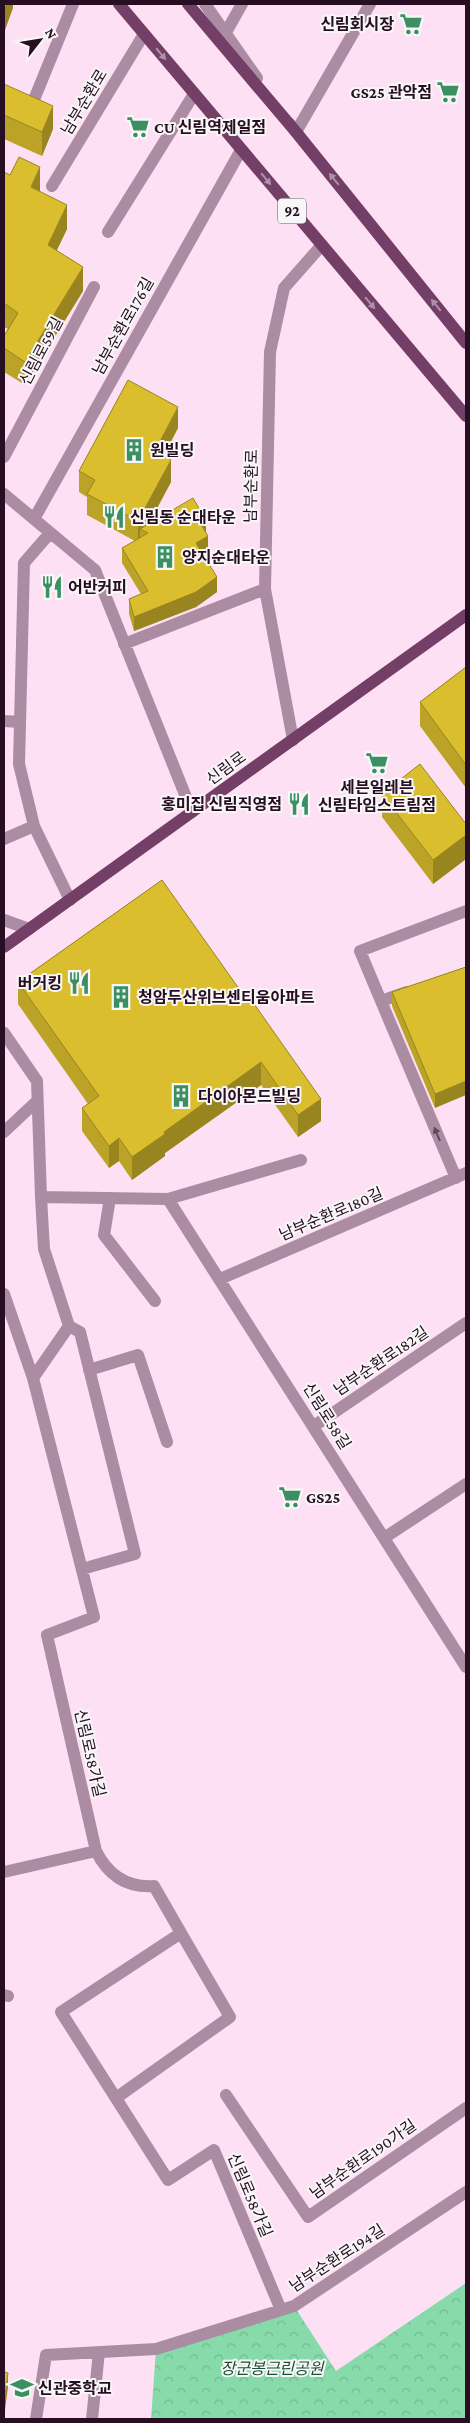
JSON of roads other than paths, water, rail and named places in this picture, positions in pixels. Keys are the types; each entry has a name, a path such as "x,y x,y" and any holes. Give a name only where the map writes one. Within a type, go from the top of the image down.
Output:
{"main road":[{"name":"92","path":"119,4 466,416"},
{"path":"188,4 296,132 466,343"},
{"name":"신림로","path":"4,947 466,615"}],"street":[{"path":"4,94 31,107 73,4"},
{"path":"205,4 296,132 370,4"},
{"path":"225,34 242,4"},
{"name":"남부순환로","path":"52,186 144,34"},
{"path":"108,232 194,94"},
{"name":"남부순환로176길","path":"34,519 241,150"},
{"name":"남부순환로","path":"293,740 266,589 270,352 284,288 321,246"},
{"name":"신림로59길","path":"4,457 94,287"},
{"path":"4,494 95,570 192,812"},
{"path":"50,533 24,563 19,764 34,826 70,900"},
{"path":"124,644 266,589"},
{"path":"4,721 20,722"},
{"path":"4,839 34,826"},
{"name":"남부순환로180길","path":"220,1279 461,1176 360,951 466,911"},
{"path":"4,920 29,929"},
{"path":"381,1001 424,986"},
{"path":"4,1033 37,1081 40,1197 44,1249 69,1326 80,1332 135,1554 82,1569"},
{"path":"4,1132 37,1101"},
{"path":"40,1197 168,1199 301,1160"},
{"path":"110,1198 104,1235 155,1301"},
{"name":"신림로58길","path":"168,1199 384,1538 461,1648 466,1667"},
{"path":"4,1294 33,1378"},
{"name":"남부순환로182길","path":"314,1426 466,1323"},
{"path":"33,1378 69,1326"},
{"path":"90,1370 138,1355 167,1442"},
{"name":"신림로58가길","path":"33,1378 94,1618 47,1635 96,1851 107,1868 124,1882 139,1886 154,1886 230,2017 116,2098"},
{"path":"384,1538 466,1484"},
{"path":"4,1872 96,1851"},
{"name":"신림로58가길","path":"181,1933 61,2012 168,2180 214,2150 281,2310"},
{"name":"남부순환로190가길","path":"226,2095 308,2217 464,2114"},
{"name":"남부순환로194길","path":"36,2419 46,2355 156,2349 294,2306 466,2192"},
{"path":"92,2419 99,2352"}],"place":[{"name":"신림회시장","path":"411,24"},
{"name":"GS25 관악점","path":"448,92"},
{"name":"CU 신림역제일점","path":"138,127"},
{"name":"원빌딩","path":"134,450"},
{"name":"신림동 순대타운","path":"114,517"},
{"name":"양지순대타운","path":"165,557"},
{"name":"어반커피","path":"52,587"},
{"name":"세븐일레븐 신림타임스트림점","path":"377,763"},
{"name":"홍미집 신림직영점","path":"299,804"},
{"name":"버거킹","path":"79,983"},
{"name":"청암두산위브센티움아파트","path":"121,997"},
{"name":"다이아몬드빌딩","path":"181,1096"},
{"name":"GS25","path":"290,1497"},
{"name":"신관중학교","path":"22,2388"}],"park label":[{"name":"장군봉근린공원","path":"272,2368"}]}
